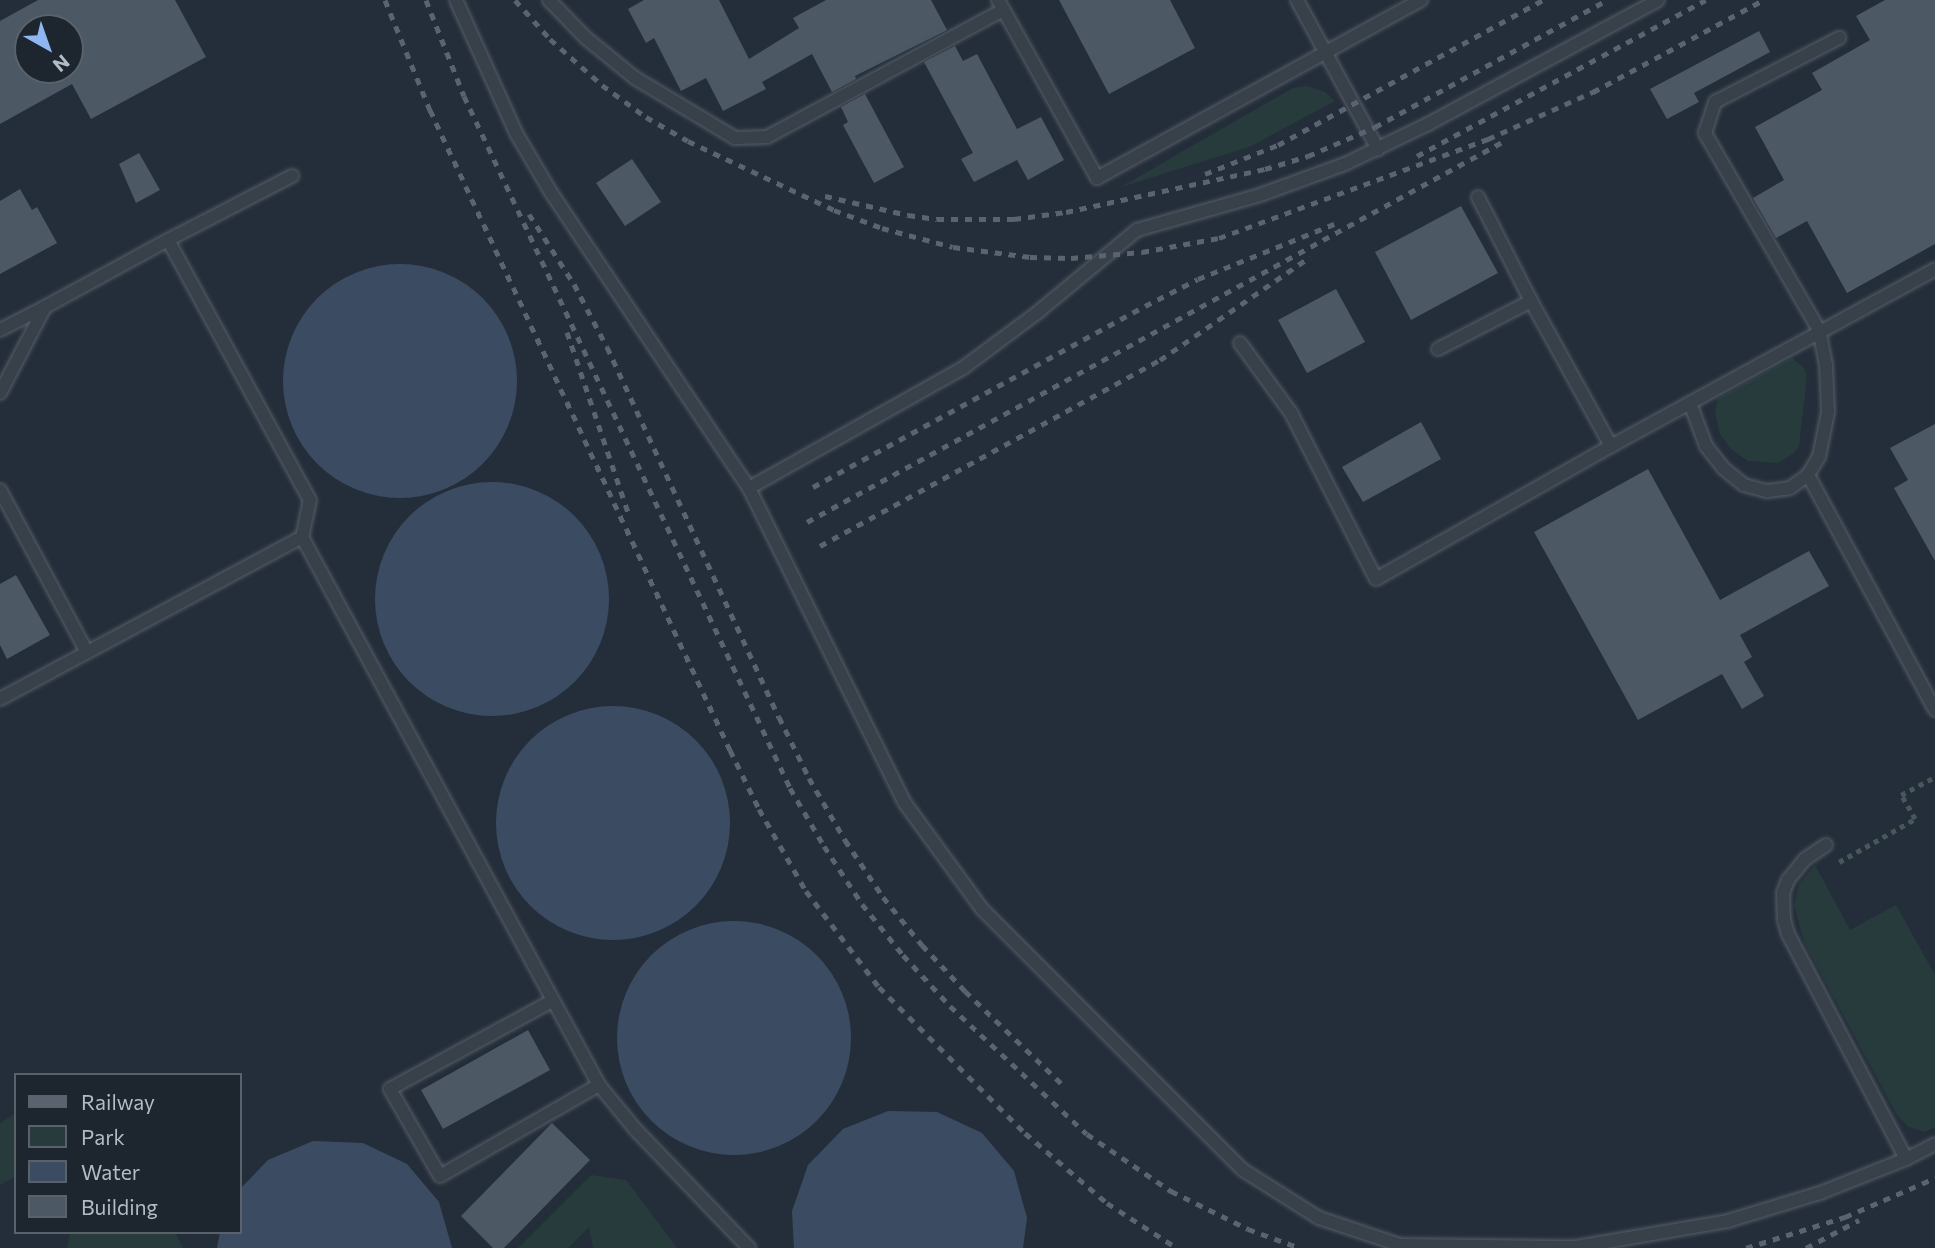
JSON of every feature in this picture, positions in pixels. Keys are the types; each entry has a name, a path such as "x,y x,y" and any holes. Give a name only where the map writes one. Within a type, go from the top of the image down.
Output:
{"lane":[{"path":"456,0 516,134 552,194 749,488 904,802 982,909 1243,1170 1319,1218 1399,1245 1576,1247 1728,1221 1820,1193 1906,1159 1935,1144"},
{"path":"550,0 586,38 635,78 735,138 767,137 1000,5 1097,178 1421,0"},
{"path":"1297,0 1378,149"},
{"path":"749,488 963,368 1010,334 1137,230 1299,182 1378,149 1658,0"},
{"path":"1690,402 1706,446 1723,468 1744,485 1767,491 1790,488 1808,475 1819,457 1828,412 1826,365 1819,330 1704,133 1715,102 1839,38"},
{"path":"0,330 292,176"},
{"path":"1478,197 1531,302 1611,446"},
{"path":"168,240 310,500 302,537 599,1084 635,1129 750,1248"},
{"path":"1240,342 1291,413 1376,579 1819,330 1935,269"},
{"path":"1438,349 1531,302"},
{"path":"0,393 45,307"},
{"path":"1808,475 1935,710"},
{"path":"0,490 87,652"},
{"path":"0,699 302,537"},
{"path":"1826,845 1805,859 1788,880 1783,893 1784,920 1788,934 1906,1159"},
{"path":"552,1001 390,1089 440,1176 599,1084"}],"path":[{"path":"1826,845 1837,863 1915,820 1901,795 1935,777"}],"green space":[{"path":"1307,86 1325,92 1335,101 1249,147 1121,187 1293,88"},
{"path":"1792,358 1804,368 1807,376 1799,446 1794,453 1778,463 1748,461 1731,449 1720,434 1715,413 1718,398"},
{"path":"1815,865 1850,930 1896,905 1935,975 1935,1127 1924,1132 1907,1126 1897,1115 1804,942 1794,905 1799,884"},
{"path":"14,1114 14,1177 0,1185 0,1123"},
{"path":"591,1175 626,1180 677,1248 593,1248 589,1227 568,1248 518,1248"},
{"path":"70,1234 176,1234 183,1248 67,1248"}],"water":[{"path":"400,264 445,273 465,284 490,307 508,336 517,381 508,426 497,446 474,471 445,489 400,498 355,489 335,478 310,455 292,426 283,381 292,336 303,316 326,291 355,273"},
{"path":"492,482 537,491 557,502 582,525 600,554 609,599 600,644 589,664 566,689 537,707 492,716 447,707 427,696 402,673 384,644 375,599 384,554 395,534 418,509 447,491"},
{"path":"613,706 658,715 696,740 721,778 730,823 721,868 696,906 658,931 613,940 568,931 530,906 505,868 496,823 505,778 530,740 568,715"},
{"path":"734,921 779,930 799,941 824,964 842,993 851,1038 842,1083 831,1103 808,1128 779,1146 734,1155 689,1146 669,1135 644,1112 626,1083 617,1038 626,993 637,973 660,948 689,930"},
{"path":"888,1111 937,1112 982,1133 1014,1171 1027,1218 1023,1248 794,1248 792,1211 808,1165 843,1129"},
{"path":"313,1141 363,1143 407,1164 439,1202 452,1248 217,1248 220,1234 242,1234 242,1187 268,1160"}],"building":[{"path":"38,0 175,0 206,57 91,119 72,84 0,124 0,21"},
{"path":"644,0 719,0 749,59 799,28 793,18 826,0 931,0 947,30 855,76 856,79 832,92 812,54 762,82 766,89 723,111 706,78 681,91 654,38 646,43 628,9"},
{"path":"1059,0 1170,0 1195,48 1109,94"},
{"path":"1885,0 1935,0 1935,244 1847,293 1807,221 1776,238 1753,198 1784,180 1755,127 1822,90 1812,73 1870,40 1856,16"},
{"path":"1759,31 1770,52 1694,93 1699,102 1667,119 1650,89"},
{"path":"955,46 963,61 977,54 1017,129 1041,117 1064,160 1028,180 1017,160 974,182 961,159 973,153 924,62"},
{"path":"865,94 904,167 874,183 843,125 848,122 841,107"},
{"path":"139,153 160,190 136,203 119,164"},
{"path":"632,159 661,202 625,226 596,183"},
{"path":"20,189 32,210 37,207 57,243 0,274 0,201"},
{"path":"1461,206 1498,273 1411,320 1375,252"},
{"path":"1336,289 1365,342 1307,373 1278,320"},
{"path":"1421,422 1441,459 1363,502 1342,467"},
{"path":"1935,424 1935,561 1894,488 1908,480 1890,448"},
{"path":"1648,469 1720,600 1809,551 1829,586 1740,635 1752,657 1744,662 1764,696 1742,709 1722,674 1638,720 1534,532"},
{"path":"16,575 50,635 7,659 0,645 0,584"},
{"path":"528,1030 550,1070 443,1129 421,1090"},
{"path":"552,1123 590,1160 504,1248 493,1248 461,1216"}],"railway":[{"path":"385,0 430,110 730,750 759,809 806,891 879,987 1025,1133 1107,1203 1177,1248"},
{"path":"426,0 464,96 790,788 862,904 903,955 950,1006 1087,1134 1171,1191 1248,1229 1300,1248"},
{"path":"515,0 550,39 602,85 646,117 688,141 834,210 882,228 953,247 1030,257 1071,258 1142,252 1219,238 1488,139 1599,89"},
{"path":"1205,174 1278,145 1543,0"},
{"path":"825,196 937,219 1014,219 1066,212 1265,169 1308,156 1375,127 1607,0"},
{"path":"1417,156 1706,0"},
{"path":"1593,92 1763,0"},
{"path":"807,522 1504,141"},
{"path":"529,214 574,284 607,347 779,717 809,778 845,840 883,897 922,945 965,991 1065,1087"},
{"path":"813,487 1198,279 1334,224"},
{"path":"820,546 1160,360 1310,257"},
{"path":"567,332 630,518"},
{"path":"1746,1248 1845,1217 1935,1178"},
{"path":"1806,1248 1859,1220"}]}
